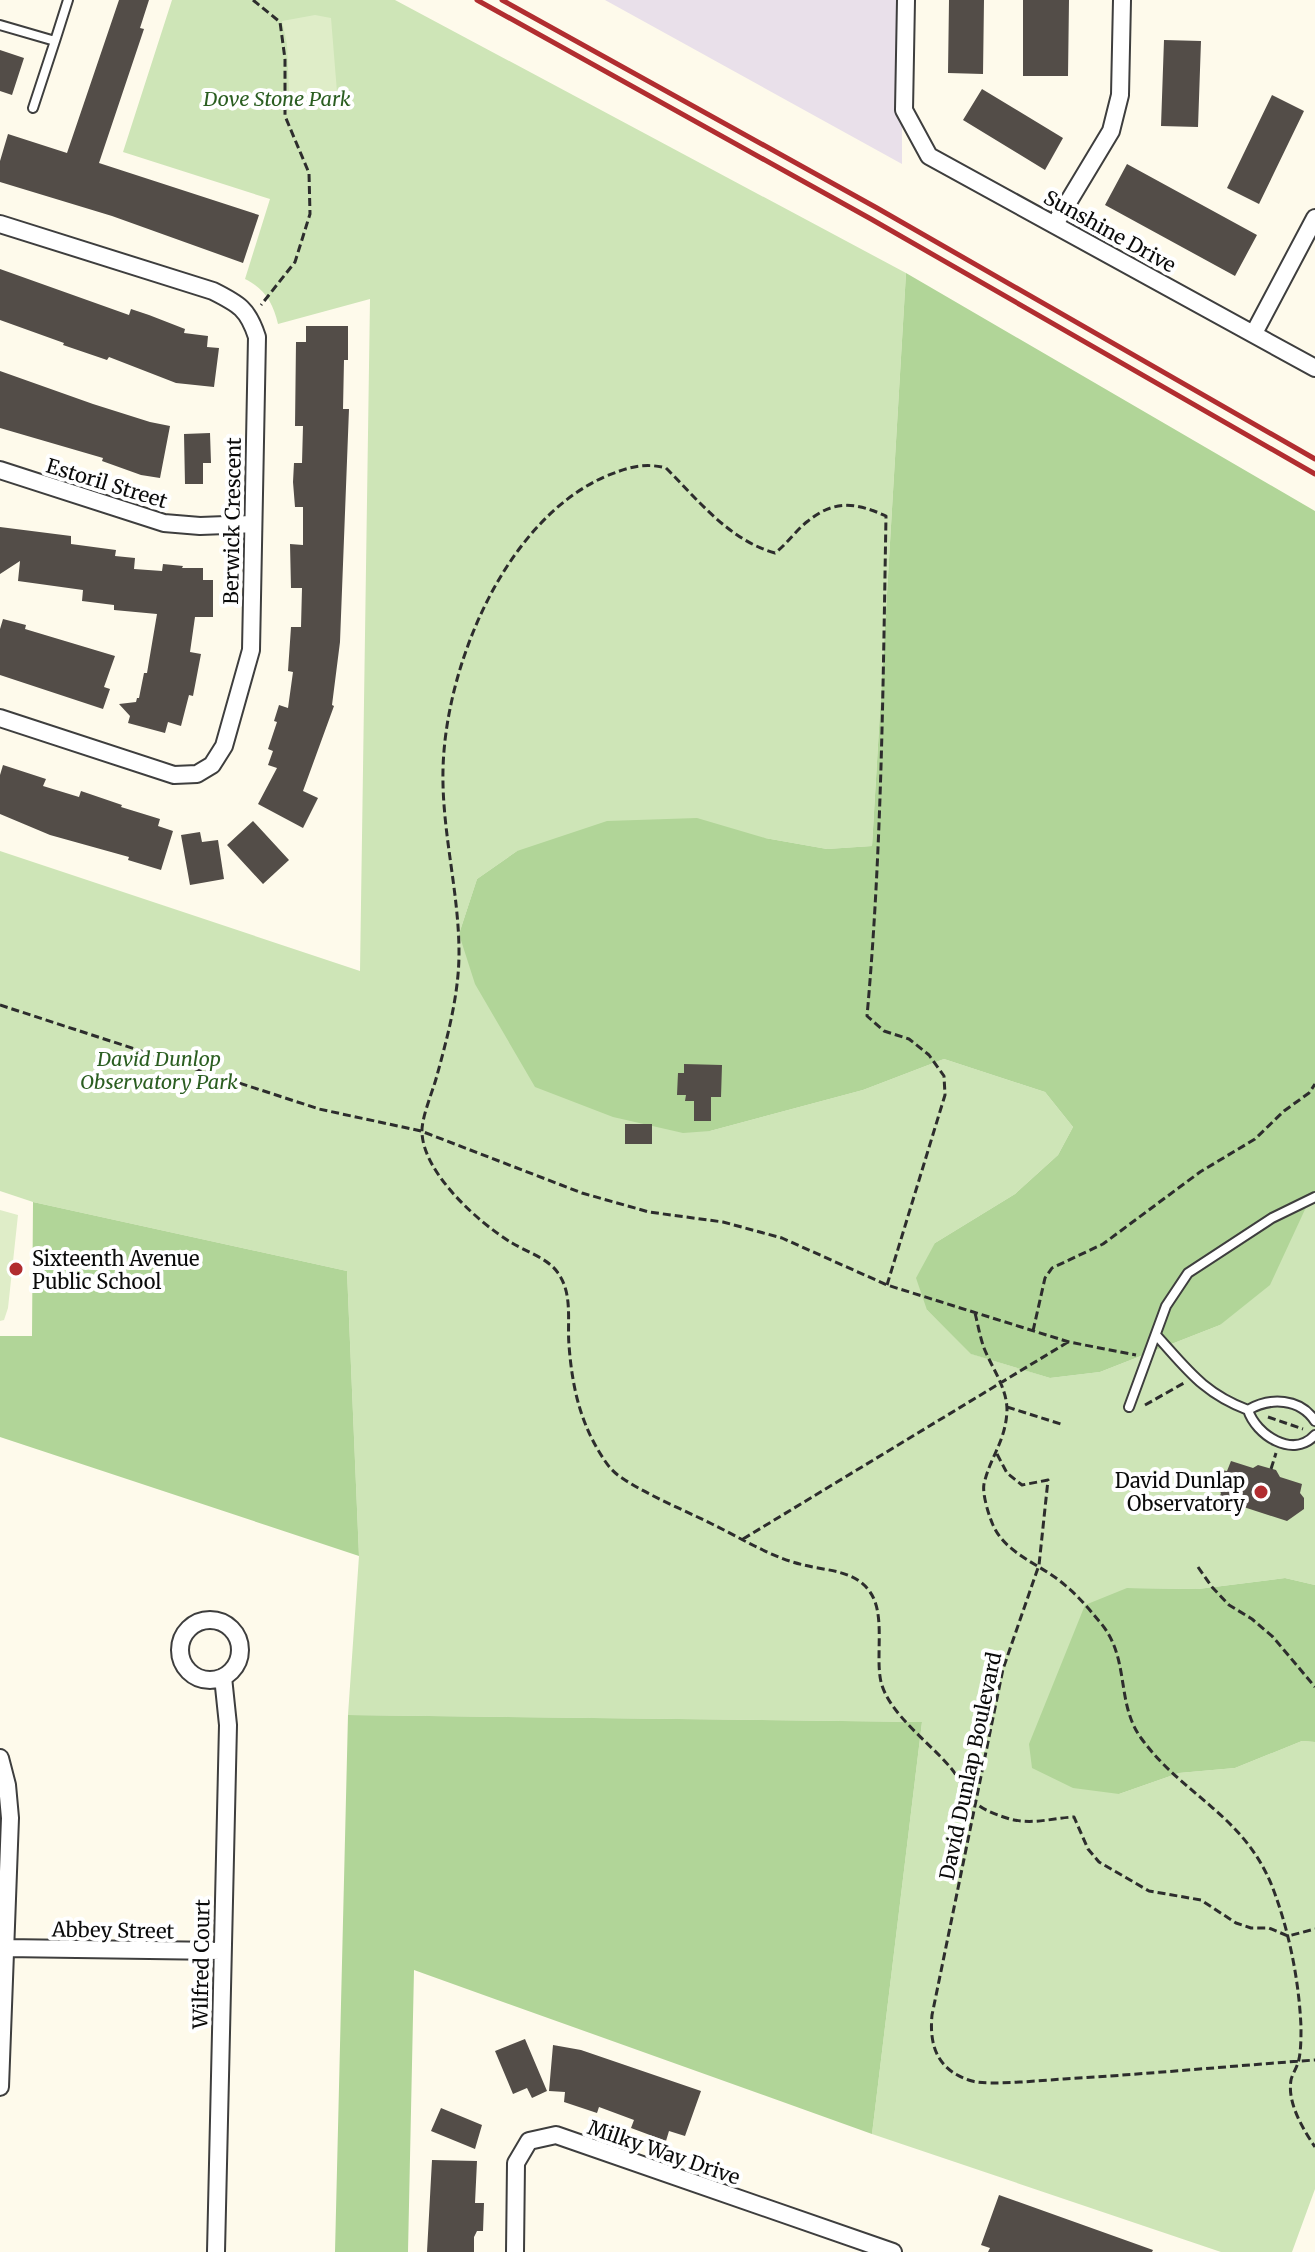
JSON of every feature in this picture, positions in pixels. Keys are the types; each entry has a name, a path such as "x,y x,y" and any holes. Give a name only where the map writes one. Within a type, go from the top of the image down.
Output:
{"street":[{"name":"Sunshine Drive","path":"906,0 904,110 929,156 1315,368"},
{"path":"1055,224 1111,131 1120,95 1122,0"},
{"path":"1254,333 1315,218"},
{"path":"0,224 213,291 235,301 250,316"},
{"name":"Berwick Crescent","path":"0,718 174,775 197,774 212,765 224,746 251,650 257,337 250,316"},
{"name":"Estoril Street","path":"0,470 164,523 200,526 252,524"},
{"name":"Wilfred Court","path":"216,2252 228,1725 223,1677"},
{"path":"0,1758 7,1785 10,1818 0,2087"},
{"name":"Abbey Street","path":"5,1948 221,1951"},
{"name":"Milky Way Drive","path":"515,2252 516,2163 529,2141 556,2135 893,2252"}],"lane":[{"path":"33,108 68,0"},
{"path":"0,25 55,41"},
{"path":"1129,1407 1166,1306 1188,1273 1272,1218 1315,1197"},
{"path":"1156,1335 1206,1389 1226,1402 1248,1410 1267,1401 1276,1401 1299,1407 1315,1421"},
{"path":"1248,1410 1251,1421 1280,1442 1307,1443 1315,1434"}],"path":[{"path":"250,316 266,301 295,262 310,214 309,173 285,116 285,59 280,22 253,0"},
{"path":"887,1285 945,1095 944,1076 929,1055 909,1039 884,1031 867,1016 879,848 886,516 859,504 832,508 807,521 791,541 775,553 757,548 734,535 666,468 630,466 580,488 553,508 507,567 465,653 451,702 444,752 443,809 460,954 449,1029 421,1131 431,1161 450,1192 508,1241 557,1270 568,1303 568,1342 579,1413 605,1462 616,1475 743,1539 804,1565 827,1567 856,1578 871,1592 877,1607 881,1685 899,1713 951,1768 974,1803 1006,1818 1027,1822 1074,1817 1088,1849 1099,1862 1149,1891 1201,1900 1236,1923 1251,1928 1269,1928 1288,1936 1315,1929"},
{"path":"0,1005 319,1109 421,1131 609,1201 649,1212 723,1222 782,1238 887,1285 1069,1342 1148,1357"},
{"path":"1033,1331 1045,1278 1052,1268 1103,1244 1200,1172 1255,1139 1284,1111 1309,1093 1315,1084"},
{"path":"975,1313 983,1347 1001,1383 1007,1407 1005,1436 983,1487 993,1525 1006,1545 1067,1586 1102,1625 1119,1654 1125,1703 1140,1737 1197,1794 1229,1820 1256,1853 1272,1887 1288,1936 1300,2017 1298,2062 1291,2080 1291,2095 1300,2122 1315,2147"},
{"path":"743,1539 1069,1342"},
{"path":"1142,1406 1194,1377"},
{"path":"1007,1407 1064,1425"},
{"path":"1265,1416 1315,1434"},
{"path":"1271,1469 1277,1451"},
{"name":"David Dunlap Boulevard","path":"997,1454 1007,1473 1022,1485 1048,1480 1039,1565 1003,1669 932,2015 930,2038 939,2059 954,2073 974,2082 1298,2062"},
{"path":"1198,1567 1229,1605 1273,1637 1315,1687"},
{"path":"1298,2062 1315,2060"}],"shaded area":[{"path":"605,0 902,0 902,164"}],"green space":[{"path":"172,0 395,0 906,273 872,846 827,849 765,838 517,851 477,879 459,934 710,1131 863,1090 944,1059 1045,1092 1073,1127 1058,1155 1015,1194 935,1243 927,1310 972,1354 1050,1378 1100,1372 1220,1325 1308,1203 1315,1198 1315,1585 1285,1578 1198,1589 1127,1588 1119,1794 1179,1773 1235,1768 1302,1741 1315,1742 1315,2189 1292,2252 1221,2252 872,2134 922,1722 348,1715 359,1556 347,1271 33,1202 0,1191 0,851 360,971 370,299 278,324 267,297 245,279 270,199 123,152"},
{"path":"315,15 331,18 337,92 315,97 289,91 287,44 282,21"},
{"path":"906,273 1315,511 1315,1198 1308,1203 1270,1285 1220,1325 1100,1372 1050,1378 971,1354 927,1310 916,1278 935,1243 1015,1194 1058,1155 1073,1127 1045,1092 944,1059 863,1090 710,1131 683,1133 613,1117 535,1087 475,984 459,934 477,879 517,851 607,821 697,818 765,838 827,849 872,846"},
{"path":"33,1202 347,1271 359,1556 0,1437 0,1336 32,1336"},
{"path":"0,1210 18,1215 8,1308 4,1320 0,1321"},
{"path":"1285,1578 1315,1585 1315,1742 1302,1741 1235,1768 1179,1773 1119,1794 1073,1788 1032,1768 1029,1744 1085,1605 1127,1588 1198,1589"},
{"path":"348,1715 922,1722 872,2134 414,1970 408,2252 335,2252"}],"building":[{"path":"119,0 149,0 140,28 144,29 99,163 259,215 243,263 112,216 0,182 0,161 8,134 67,153"},
{"path":"949,0 984,0 983,74 948,73"},
{"path":"1023,0 1069,0 1068,76 1023,76"},
{"path":"1164,40 1201,41 1198,127 1161,126"},
{"path":"0,50 24,58 12,95 0,91"},
{"path":"982,89 1063,138 1045,170 963,120"},
{"path":"1272,95 1304,111 1259,204 1227,188"},
{"path":"1127,164 1257,235 1235,276 1105,205"},
{"path":"0,269 129,315 131,309 149,315 185,329 184,333 208,336 207,347 219,348 214,387 176,383 0,320"},
{"path":"306,326 348,326 343,409 349,409 340,642 334,706 303,791 318,798 303,828 258,804 277,768 268,765 273,751 268,749 279,705 288,708 293,672 288,671 291,627 301,627 302,588 291,588 290,544 303,545 303,507 295,507 293,482 294,463 302,463 303,426 295,426 296,342 306,342"},
{"path":"0,371 93,404 170,426 160,478 141,475 102,461 103,458 0,428"},
{"path":"210,433 211,463 203,463 203,484 185,484 184,434"},
{"path":"0,527 71,536 71,544 116,550 115,556 135,558 134,569 162,571 163,564 203,568 203,580 213,580 213,617 195,617 190,652 201,654 193,696 189,695 181,726 168,722 165,733 128,723 130,716 119,704 136,702 139,698 144,673 147,673 157,614 114,610 114,605 82,601 83,590 18,581 20,561 0,574"},
{"path":"3,619 26,625 25,629 115,656 104,687 110,689 103,709 0,675 0,629"},
{"path":"3,765 46,779 43,786 79,797 81,791 160,819 158,826 173,831 161,870 128,860 129,857 50,835 0,814"},
{"path":"253,821 289,860 263,884 227,845"},
{"path":"200,832 202,842 218,840 224,879 190,885 181,835"},
{"path":"684,1064 722,1065 721,1097 711,1097 711,1121 694,1121 694,1101 685,1101 686,1095 677,1095 678,1073 684,1073"},
{"path":"625,1124 652,1124 652,1144 625,1144"},
{"name":"David Dunlap Observatory","path":"1231,1461 1253,1468 1258,1465 1276,1470 1280,1477 1302,1484 1300,1493 1304,1498 1304,1509 1287,1521 1219,1499 1221,1493 1212,1482 1220,1470 1227,1471"},
{"path":"525,2039 547,2091 532,2098 527,2088 513,2094 495,2051"},
{"path":"553,2045 581,2050 701,2091 685,2136 669,2131 666,2141 631,2128 634,2120 599,2107 597,2113 564,2102 565,2092 549,2091"},
{"path":"441,2108 482,2125 475,2149 431,2131"},
{"path":"432,2160 477,2161 475,2203 484,2203 483,2231 477,2231 474,2237 474,2252 427,2252"},
{"path":"999,2195 1153,2250 988,2252 990,2248 981,2245"}],"railway":[{"path":"477,0 871,219 1315,474"},
{"path":"502,0 877,208 1315,459"}],"place":[{"name":"Sixteenth Avenue Public School","path":"16,1269"},
{"name":"David Dunlap Observatory","path":"1261,1492"}],"park label":[{"name":"Dove Stone Park","path":"277,98"},
{"name":"David Dunlop Observatory Park","path":"159,1070"}]}
